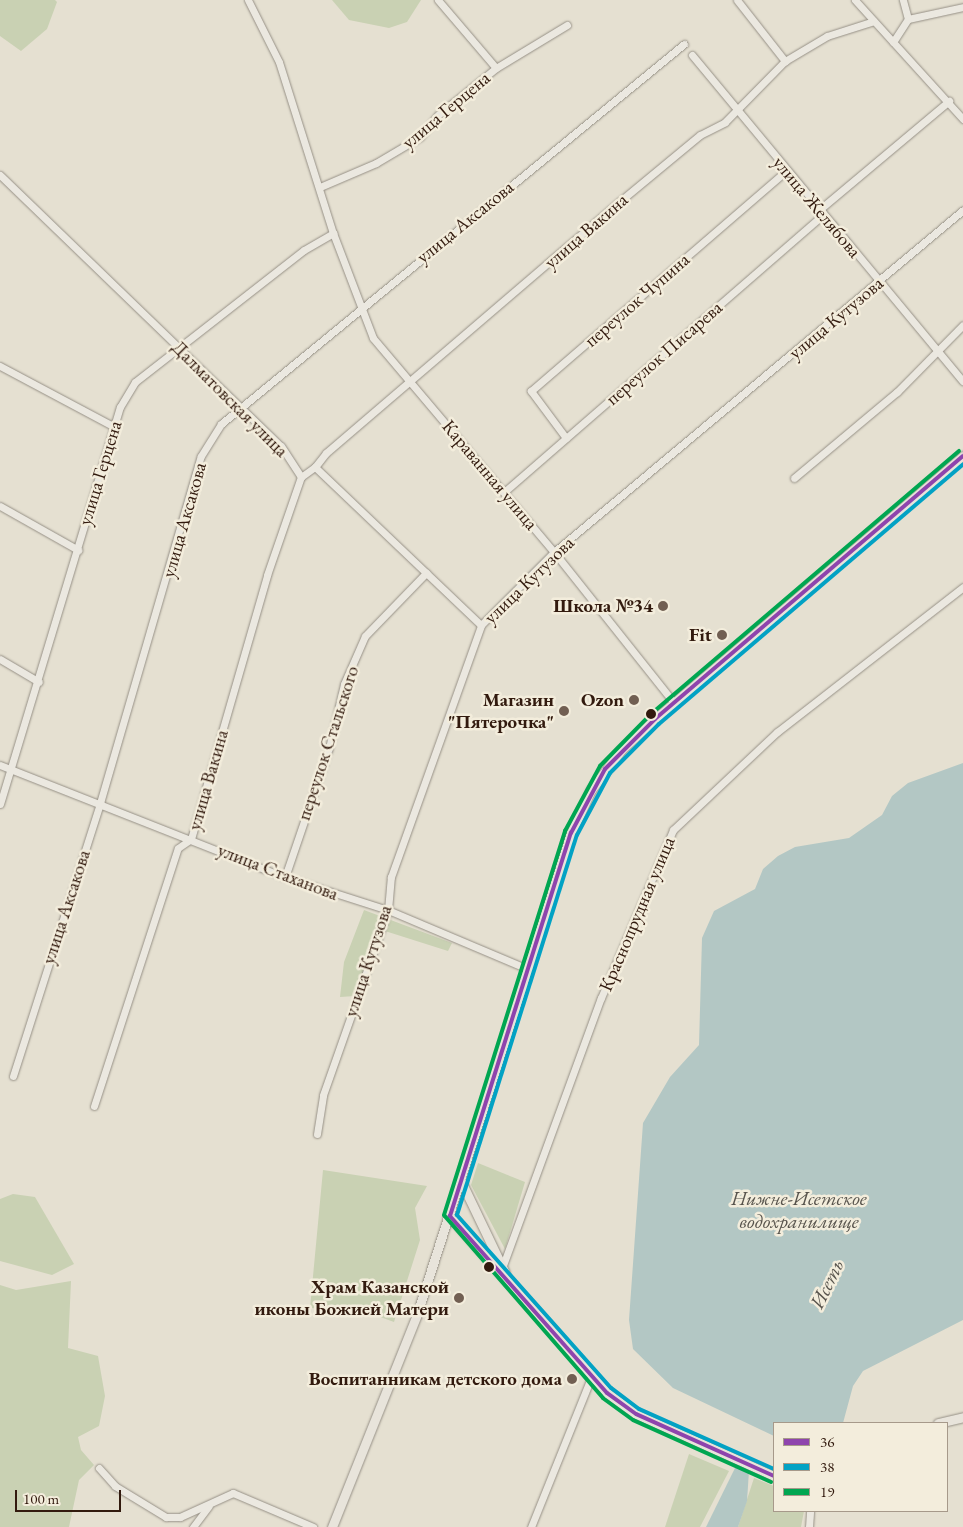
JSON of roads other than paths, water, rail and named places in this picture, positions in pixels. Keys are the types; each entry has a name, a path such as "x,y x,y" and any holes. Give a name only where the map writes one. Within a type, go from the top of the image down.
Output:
{"main road":[{"path":"332,1527 417,1314 450,1216 460,1179 571,833 591,790 621,750 963,456"},
{"path":"460,1179 509,1283"},
{"path":"450,1216 592,1375 636,1414 773,1476"},
{"path":"942,1422 963,1417"}],"street":[{"name":"Караванная улица","path":"248,0 279,62 333,233 359,309 373,338 554,552 674,703"},
{"path":"737,0 785,61"},
{"path":"855,0 963,118"},
{"path":"903,0 908,19"},
{"path":"442,1 496,68"},
{"path":"893,42 908,19 963,7"},
{"name":"улица Вакина","path":"315,467 326,453 412,382 619,202 700,135 725,122 785,61 827,36 874,21"},
{"name":"улица Герцена","path":"320,187 376,163 420,137 438,115 496,68 567,25"},
{"name":"улица Аксакова","path":"13,1076 100,804 201,456 221,424 684,44"},
{"name":"улица Желябова","path":"692,55 963,381"},
{"name":"переулок Писарева","path":"504,492 949,101"},
{"name":"переулок Чупина","path":"566,438 531,392 787,170"},
{"name":"Далматовская улица","path":"0,175 281,446 301,476 315,467"},
{"name":"улица Кутузова","path":"317,1134 323,1095 388,910 391,877 481,625 554,552 963,210"},
{"name":"улица Герцена","path":"0,804 114,426 135,382 304,250 333,233"},
{"path":"794,478 896,392 936,349 963,325"},
{"path":"0,366 114,426"},
{"path":"315,467 481,625"},
{"name":"улица Вакина","path":"94,1106 178,848 191,839 267,575 301,476"},
{"path":"0,506 78,550"},
{"name":"переулок Стальского","path":"285,877 329,748 344,684 365,636 426,573"},
{"name":"Краснопрудная улица","path":"502,1268 601,998 673,830 770,738 963,587"},
{"path":"0,659 38,682"},
{"name":"улица Стаханова","path":"0,765 285,877 388,910 528,969"},
{"path":"531,1527 592,1375"},
{"path":"99,1468 115,1486 166,1517 180,1516 233,1493 313,1527"},
{"path":"193,1527 210,1503"},
{"path":"809,1527 810,1512"}],"water":[{"name":"Нижне-Исетское водохранилище","path":"963,763 963,1320 863,1371 853,1386 843,1422 773,1422 773,1436 673,1388 633,1349 629,1320 643,1123 670,1077 699,1045 702,938 714,911 755,889 763,869 778,856 795,847 849,838 882,815 892,796 908,783"},
{"path":"736,1466 749,1471 747,1501 738,1527 706,1527"}],"place":[{"name":"Школа №34","path":"663,606"},
{"name":"Fit","path":"722,635"},
{"name":"Ozon","path":"634,700"},
{"name":"Магазин \"Пятерочка\"","path":"564,711"},
{"name":"Храм Казанской иконы Божией Матери","path":"459,1298"},
{"name":"Воспитанникам детского дома","path":"572,1379"}],"water label":[{"name":"Исеть","path":"827,1284"}]}
